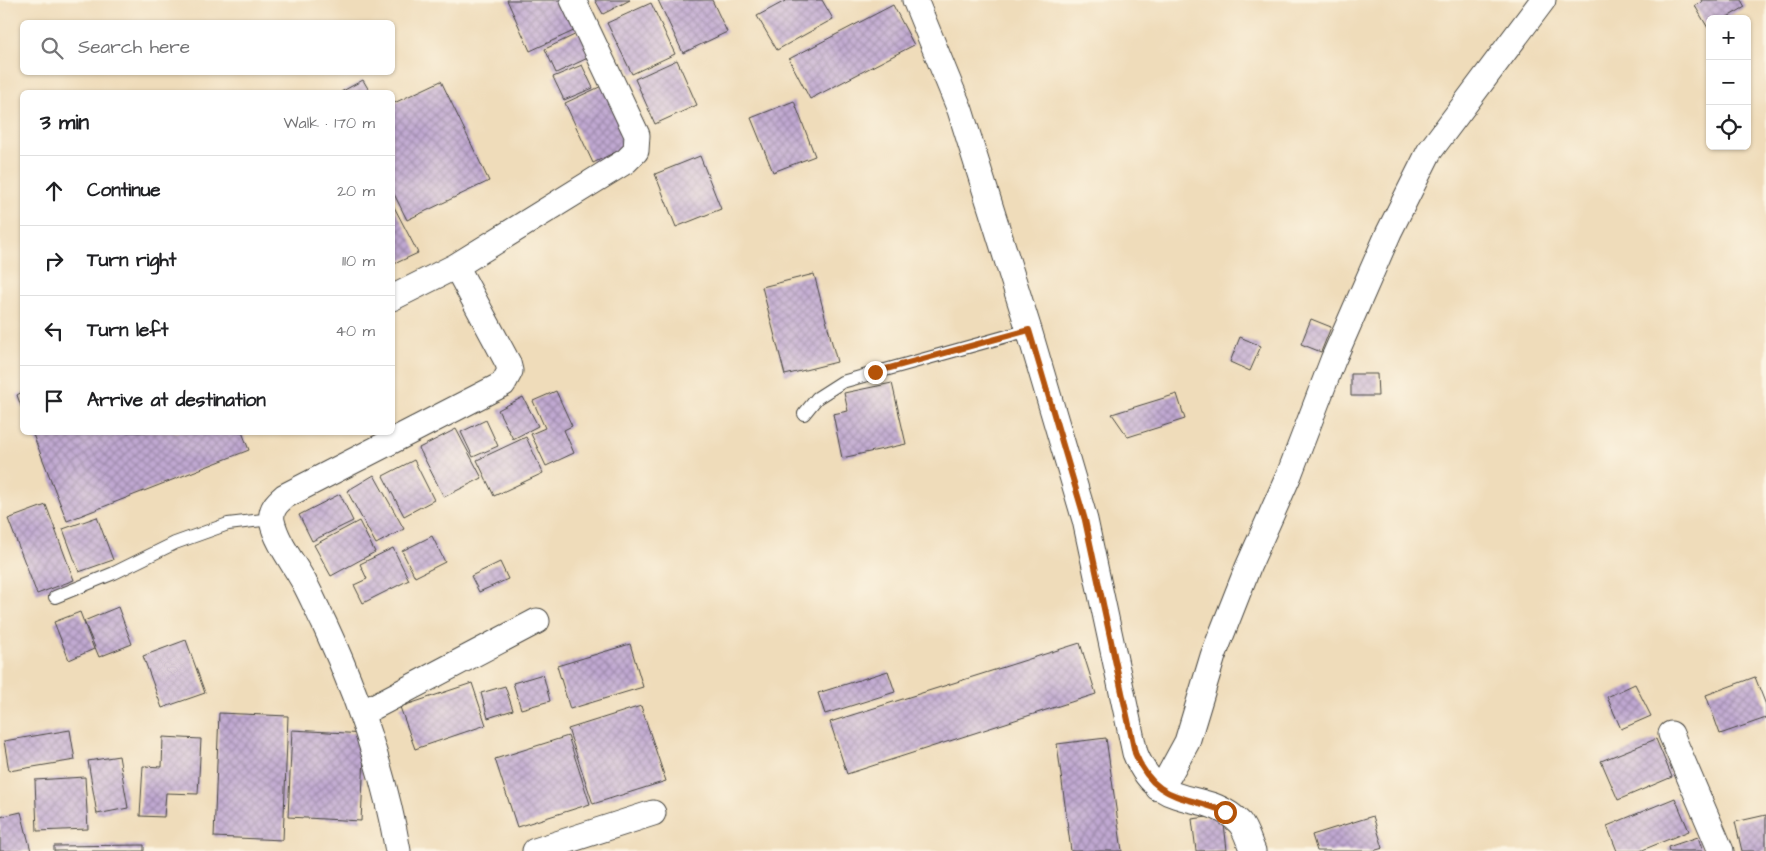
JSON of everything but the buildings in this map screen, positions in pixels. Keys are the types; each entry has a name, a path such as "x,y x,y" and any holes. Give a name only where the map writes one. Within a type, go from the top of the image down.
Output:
{"street":[{"path":"395,296 456,266 626,161 636,151 637,135 573,0"},
{"path":"916,0 960,110 1029,330 1085,520 1135,753 1143,772 1158,788 1225,812 1241,824 1253,851"},
{"path":"1158,788 1169,775 1187,742 1213,656 1248,567 1289,475 1333,360 1389,232 1428,152 1543,0"},
{"path":"398,851 384,789 362,713 343,664 305,583 278,539 272,519 273,507 285,496 503,384 508,378 508,363 456,266"},
{"path":"362,713 537,621"},
{"path":"1671,734 1721,851"},
{"path":"535,851 653,813"}],"lane":[{"path":"804,414 818,398 842,382 1029,330"},
{"path":"55,597 114,573 175,543 220,527 272,519"}],"route":[{"path":"875,372 1029,330 1085,520 1135,753 1143,772 1158,788 1225,812"}]}
